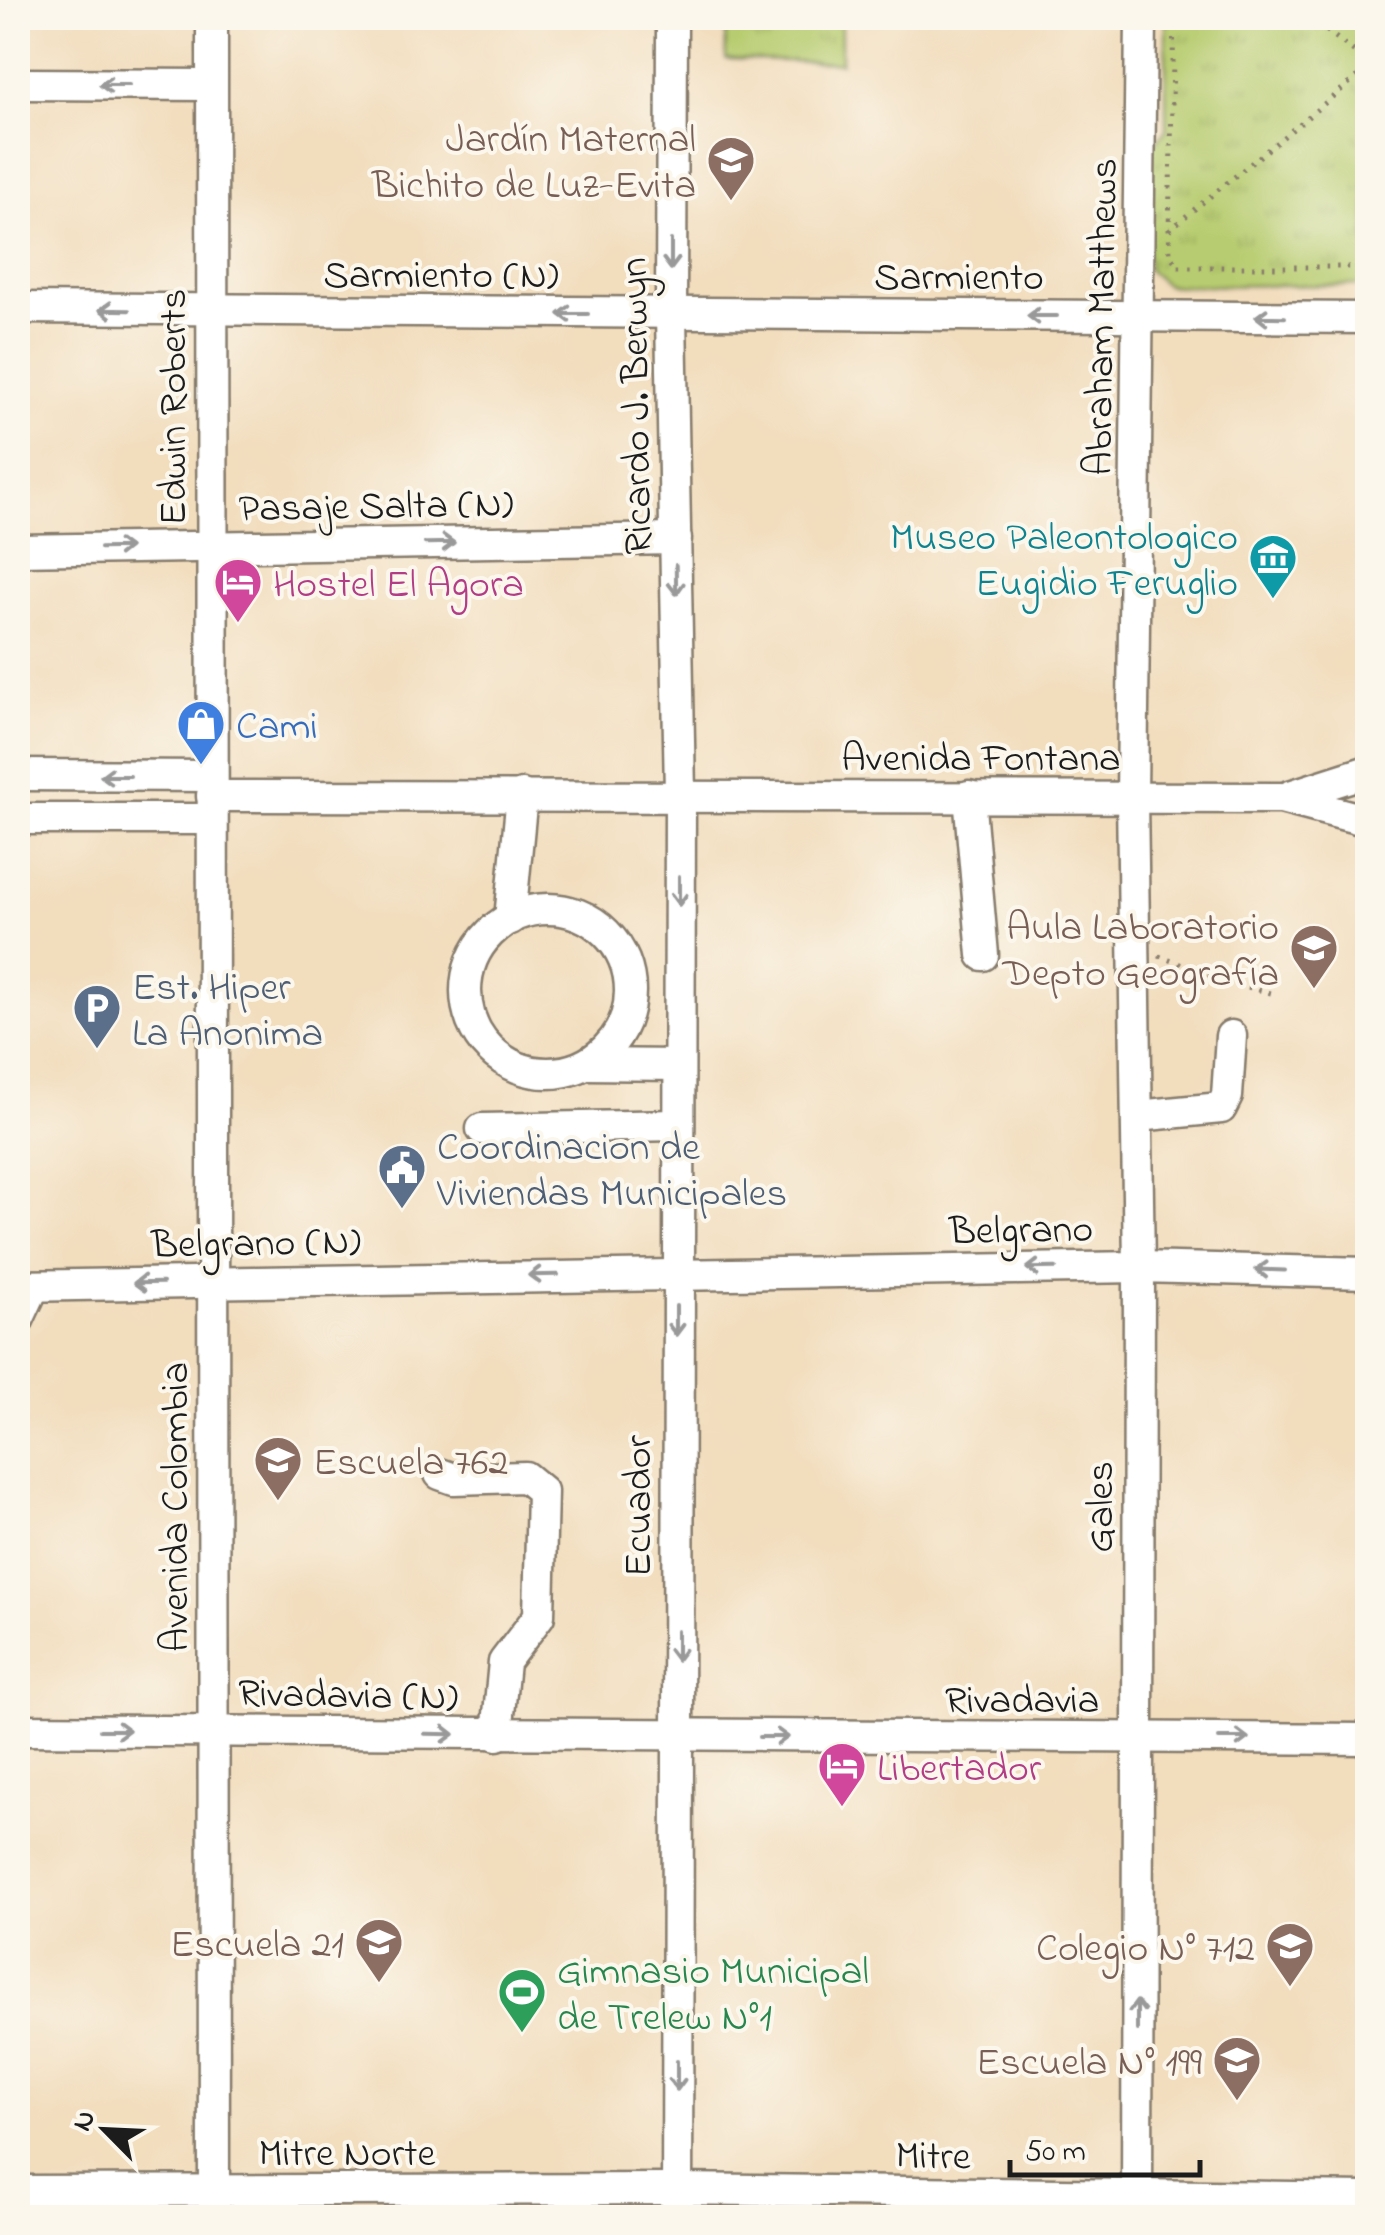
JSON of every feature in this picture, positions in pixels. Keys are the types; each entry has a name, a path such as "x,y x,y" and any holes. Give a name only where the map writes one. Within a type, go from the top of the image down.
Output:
{"street":[{"name":"Edwin Roberts","path":"212,18 212,797"},
{"name":"Ricardo J. Berwyn","path":"672,18 671,315 680,794"},
{"name":"Abraham Matthews","path":"1132,797 1141,18"},
{"path":"18,84 211,85"},
{"name":"Sarmiento (N)","path":"18,308 671,315"},
{"name":"Sarmiento","path":"671,315 1368,318"},
{"name":"Pasaje Salta (N)","path":"18,550 676,538"},
{"name":"Avenida Fontana","path":"1281,798 1368,771"},
{"path":"18,776 212,797"},
{"name":"Avenida Fontana","path":"212,797 680,794 1281,798 1368,820"},
{"name":"Ecuador","path":"677,2204 680,794"},
{"path":"510,919 522,795"},
{"path":"968,796 983,955"},
{"path":"18,819 212,797"},
{"name":"Avenida Colombia","path":"212,797 214,2205"},
{"name":"Gales","path":"1132,797 1139,1266 1137,2207"},
{"path":"587,1064 614,1040 629,1006 630,988 620,952 610,937 581,916 545,909 510,919 482,942 468,976 466,994 476,1030 500,1058 533,1072 552,1074 587,1064 678,1065"},
{"path":"1136,1116 1222,1108 1227,1096 1231,1036"},
{"path":"482,1129 677,1125"},
{"name":"Belgrano","path":"676,1272 1139,1266 1368,1273"},
{"name":"Belgrano (N)","path":"26,1286 676,1272"},
{"path":"18,1320 26,1286"},
{"path":"440,1474 454,1479 525,1477 542,1491 540,1616 504,1662 497,1735"},
{"name":"Rivadavia (N)","path":"18,1730 677,1738"},
{"name":"Rivadavia","path":"677,1738 1368,1739"},
{"name":"Mitre Norte","path":"18,2191 214,2205 677,2204"},
{"name":"Mitre","path":"677,2204 1137,2207 1368,2198"}],"path":[{"path":"1174,18 1170,254 1178,267 1368,267"},
{"path":"1170,230 1368,65 1310,18"},
{"path":"1159,956 1227,982 1275,994"}],"green space":[{"path":"725,18 841,18 841,63 726,59"},
{"path":"1166,18 1367,18 1367,285 1178,286 1166,285 1148,270 1146,154 1166,130"}],"place":[{"name":"Jardín Maternal Bichito de Luz-Evita","path":"731,202"},
{"name":"Museo Paleontologico Eugidio Feruglio","path":"1273,600"},
{"name":"Hostel El Agora","path":"238,624"},
{"name":"Cami","path":"201,766"},
{"name":"Aula Laboratorio Depto Geografía","path":"1314,990"},
{"name":"Est. Hiper La Anonima","path":"97,1050"},
{"name":"Coordinacion de Viviendas Municipales","path":"402,1210"},
{"name":"Escuela 762","path":"278,1502"},
{"name":"Libertador","path":"842,1808"},
{"name":"Escuela 21","path":"379,1984"},
{"name":"Colegio N° 712","path":"1290,1988"},
{"name":"Gimnasio Municipal de Trelew N°1","path":"522,2034"},
{"name":"Escuela N° 199","path":"1237,2102"}]}
